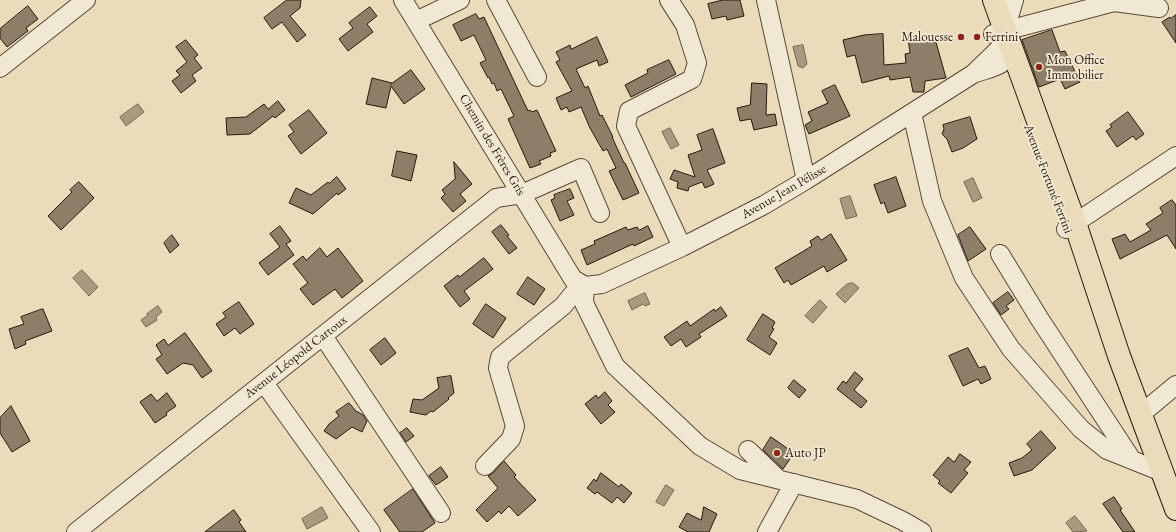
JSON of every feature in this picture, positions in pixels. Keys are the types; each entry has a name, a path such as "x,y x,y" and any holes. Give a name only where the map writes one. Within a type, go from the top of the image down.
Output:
{"main road":[{"name":"Avenue Fortuné Ferrini","path":"981,0 1003,46 1176,509"},
{"name":"Avenue Fortuné Ferrini","path":"994,0 1003,46"}],"street":[{"path":"0,68 86,0"},
{"name":"Chemin des Frères Gris","path":"403,0 573,279 583,285"},
{"path":"416,21 460,0"},
{"path":"496,0 536,77"},
{"path":"669,0 685,25 697,63 692,79 629,111 626,126 682,247"},
{"path":"766,0 806,180"},
{"path":"1003,46 1014,0"},
{"path":"1003,46 1114,2 1159,8"},
{"name":"Avenue Jean Pélisse","path":"583,285 602,284 682,247 764,205 973,74 1003,46"},
{"path":"912,113 932,201 964,278 1011,349 1082,429 1107,450 1162,472"},
{"path":"1071,226 1176,156"},
{"name":"Avenue Léopold Cartoux","path":"76,532 496,198 522,194 581,168 600,213"},
{"path":"1000,254 1039,318 1132,460"},
{"path":"485,466 511,439 515,426 498,368 500,357 563,306 583,285"},
{"path":"583,285 584,303 615,366 700,446 740,470 857,499 903,521 922,532"},
{"path":"323,336 441,513"},
{"path":"264,383 371,532"},
{"path":"1141,414 1176,385"},
{"path":"748,450 786,481"},
{"path":"767,532 786,481"}],"shaded area":[{"path":"803,45 807,64 803,68 798,66 793,47"},
{"path":"138,104 144,112 126,126 120,117"},
{"path":"670,128 679,145 671,149 662,132"},
{"path":"973,178 982,198 973,202 964,182"},
{"path":"850,196 857,216 846,219 840,199"},
{"path":"82,270 98,287 89,296 73,278"},
{"path":"853,283 859,288 845,303 836,294 847,284"},
{"path":"645,293 650,304 645,306 643,304 632,310 628,301"},
{"path":"820,300 827,307 813,323 805,316"},
{"path":"158,306 162,312 156,317 157,320 146,327 141,320"},
{"path":"666,485 674,490 664,506 656,502"},
{"path":"322,507 328,518 307,529 302,519"},
{"path":"1075,516 1087,531 1073,532 1066,523"}],"building":[{"path":"287,0 301,0 300,8 290,16 306,35 297,42 282,22 272,29 264,18"},
{"path":"723,0 740,0 744,16 727,20 726,16 712,19 708,4"},
{"path":"28,6 38,19 26,28 28,31 7,47 0,38 0,29"},
{"path":"370,7 377,16 367,24 373,32 348,51 339,39 353,28 349,23"},
{"path":"476,14 479,19 484,17 528,111 530,110 532,112 537,110 556,151 550,153 551,156 539,161 541,164 530,168 508,119 514,116 501,89 497,91 494,83 492,84 480,63 486,60 474,35 461,41 453,25"},
{"path":"1176,15 1176,43 1162,22"},
{"path":"1052,30 1060,52 1065,51 1080,82 1065,89 1060,79 1039,87 1022,40"},
{"path":"883,34 884,65 906,63 905,54 910,53 908,38 930,38 930,42 936,42 946,78 925,81 924,92 913,92 910,77 890,80 889,76 862,83 855,55 847,57 843,40 864,35"},
{"path":"597,37 608,62 599,66 597,60 576,69 585,88 588,86 600,116 602,115 639,193 623,200 609,171 616,168 607,149 603,151 590,128 581,107 569,112 567,107 561,110 556,98 572,91 556,62 560,60 556,52 570,45 571,49"},
{"path":"186,40 198,55 194,58 202,68 192,75 196,81 181,93 172,81 180,75 176,71 187,62 176,47"},
{"path":"669,60 676,74 631,97 625,85 648,73 647,70"},
{"path":"411,70 425,89 404,104 391,86 386,108 366,104 372,78 392,83 391,84"},
{"path":"752,83 767,84 766,115 775,114 777,125 754,130 751,119 740,121 737,108 750,105"},
{"path":"835,85 850,116 809,134 805,125 812,121 808,112 828,103 822,91"},
{"path":"278,101 285,110 275,118 273,116 250,134 227,135 226,118 246,117 264,104 268,109"},
{"path":"309,110 327,133 301,154 288,136 294,132 289,125"},
{"path":"1128,112 1144,134 1136,140 1133,136 1117,147 1106,131 1112,127 1110,125"},
{"path":"970,117 977,139 963,148 952,152 947,139 942,134 944,129 943,125"},
{"path":"713,129 725,163 707,170 714,184 705,188 702,182 689,187 688,191 677,188 678,182 670,179 674,170 695,177 688,155 702,150 697,135"},
{"path":"397,151 417,155 411,181 392,176"},
{"path":"454,162 472,184 460,194 466,201 453,212 441,198 445,194 442,190 455,179"},
{"path":"337,177 346,189 338,195 337,193 313,214 289,203 296,188 311,195"},
{"path":"896,177 906,206 888,213 884,202 881,204 874,185"},
{"path":"79,182 94,198 61,230 48,216 72,192 70,190"},
{"path":"570,189 574,198 567,201 574,215 560,221 551,200 555,198 554,195"},
{"path":"1172,200 1176,205 1176,249 1167,235 1120,259 1112,239 1125,234 1130,242 1151,230 1146,224 1163,213 1160,208"},
{"path":"501,225 509,235 507,236 517,248 509,254 492,232"},
{"path":"280,226 291,241 286,244 294,255 268,275 259,263 280,247 270,234"},
{"path":"648,226 653,237 634,246 633,244 587,265 581,250 595,244 594,241 626,227 628,230 637,227 639,230"},
{"path":"970,227 986,249 968,261 958,235"},
{"path":"831,234 847,260 827,272 824,266 791,285 788,280 784,283 775,268 812,246 810,241 818,236 821,240"},
{"path":"172,235 179,245 170,253 164,243"},
{"path":"320,248 327,257 338,248 363,281 342,298 335,289 313,305 300,289 308,283 293,264 303,256 306,260"},
{"path":"484,258 493,269 464,291 470,299 460,307 444,286 458,275 459,277"},
{"path":"528,277 545,289 534,305 517,294"},
{"path":"1008,292 1014,300 1006,306 1009,309 1001,315 993,303"},
{"path":"239,302 254,324 240,334 235,328 224,336 216,324 226,317 223,313"},
{"path":"486,304 506,318 493,338 473,324"},
{"path":"721,307 727,316 699,334 701,337 686,347 681,339 671,346 664,337 687,321 690,326 714,309 715,311"},
{"path":"43,309 52,331 25,341 26,344 15,349 9,329 24,324 21,317"},
{"path":"763,314 775,322 772,328 774,329 769,337 777,343 770,355 747,340"},
{"path":"185,333 212,371 202,378 193,365 183,363 167,374 156,359 162,355 156,345 164,339 168,345"},
{"path":"385,338 396,353 381,365 370,350"},
{"path":"968,348 979,368 985,366 991,379 981,384 978,379 963,386 949,356"},
{"path":"855,372 863,379 854,390 867,401 861,408 837,389 843,381 846,383"},
{"path":"451,376 454,393 448,398 449,399 433,412 431,411 426,415 410,412 413,399 422,400 439,388 437,378"},
{"path":"794,380 806,390 799,398 788,388"},
{"path":"605,392 612,401 608,405 615,412 601,424 585,404 596,395 598,398"},
{"path":"167,393 176,406 166,413 167,415 155,423 140,402 151,394 157,401"},
{"path":"349,403 356,411 363,415 367,421 362,432 352,427 336,439 324,431 329,424 339,416 336,412"},
{"path":"11,406 30,441 12,452 0,433 0,418"},
{"path":"407,428 414,436 406,442 400,433"},
{"path":"1041,431 1056,448 1032,470 1014,476 1009,463 1022,458 1032,450 1027,444"},
{"name":"Auto JP","path":"771,437 794,453 783,469 763,450"},
{"path":"960,454 971,462 964,470 968,473 951,493 938,483 940,481 933,475 948,457 954,462"},
{"path":"504,461 516,475 514,477 536,500 518,516 509,506 501,514 499,511 487,522 476,510 498,488 488,476 493,473"},
{"path":"441,467 448,477 436,485 429,476"},
{"path":"601,473 619,487 621,484 632,493 624,503 617,497 612,503 597,492 595,494 587,488 594,479 596,481"},
{"path":"413,489 435,523 422,532 400,532 384,510"},
{"path":"1114,497 1122,509 1120,510 1135,532 1123,532 1103,504"},
{"path":"704,507 717,514 709,532 688,532 679,527 687,513 701,520"},
{"path":"234,510 241,520 239,522 246,532 205,532"}],"place":[{"name":"Malouesse","path":"961,37"},
{"name":"Ferrini","path":"977,37"},
{"name":"Mon Office Immobilier","path":"1039,67"},
{"name":"Auto JP","path":"777,453"}]}
